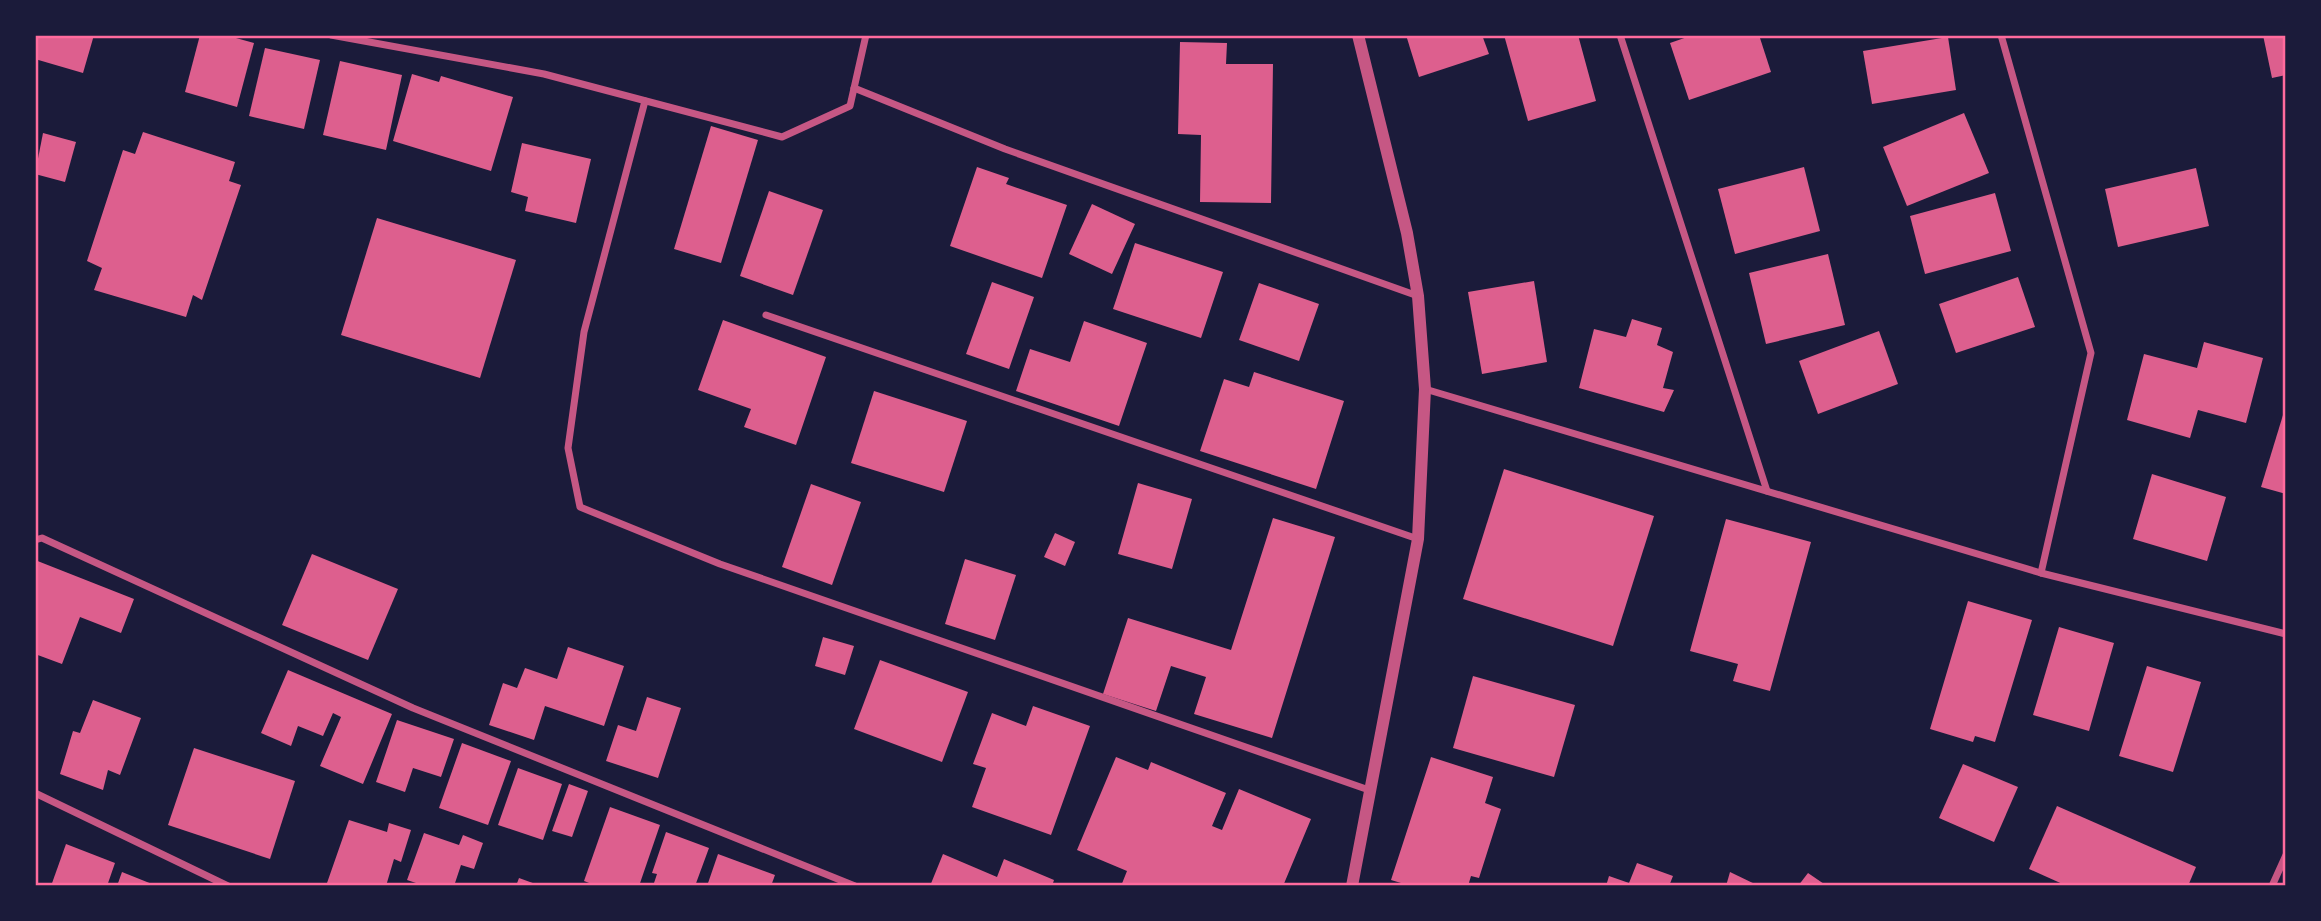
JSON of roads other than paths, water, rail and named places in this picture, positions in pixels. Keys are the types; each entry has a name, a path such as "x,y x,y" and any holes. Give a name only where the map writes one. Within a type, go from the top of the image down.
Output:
{"street":[{"path":"331,35 544,74 782,137 850,106 866,35"},
{"path":"1352,886 1368,790 1418,539 1425,389 1418,296 1407,233 1359,35"},
{"path":"1620,35 1767,491"},
{"path":"2001,35 2091,353 2041,573"},
{"path":"854,88 1017,154 1418,296"},
{"path":"645,101 584,332 568,448 580,507 720,564 1368,790"},
{"path":"766,315 1418,539"},
{"path":"1425,389 2041,573 2286,634"},
{"path":"35,540 42,538 413,708 855,886"},
{"path":"35,793 229,886"},
{"path":"2272,886 2286,855"}]}
